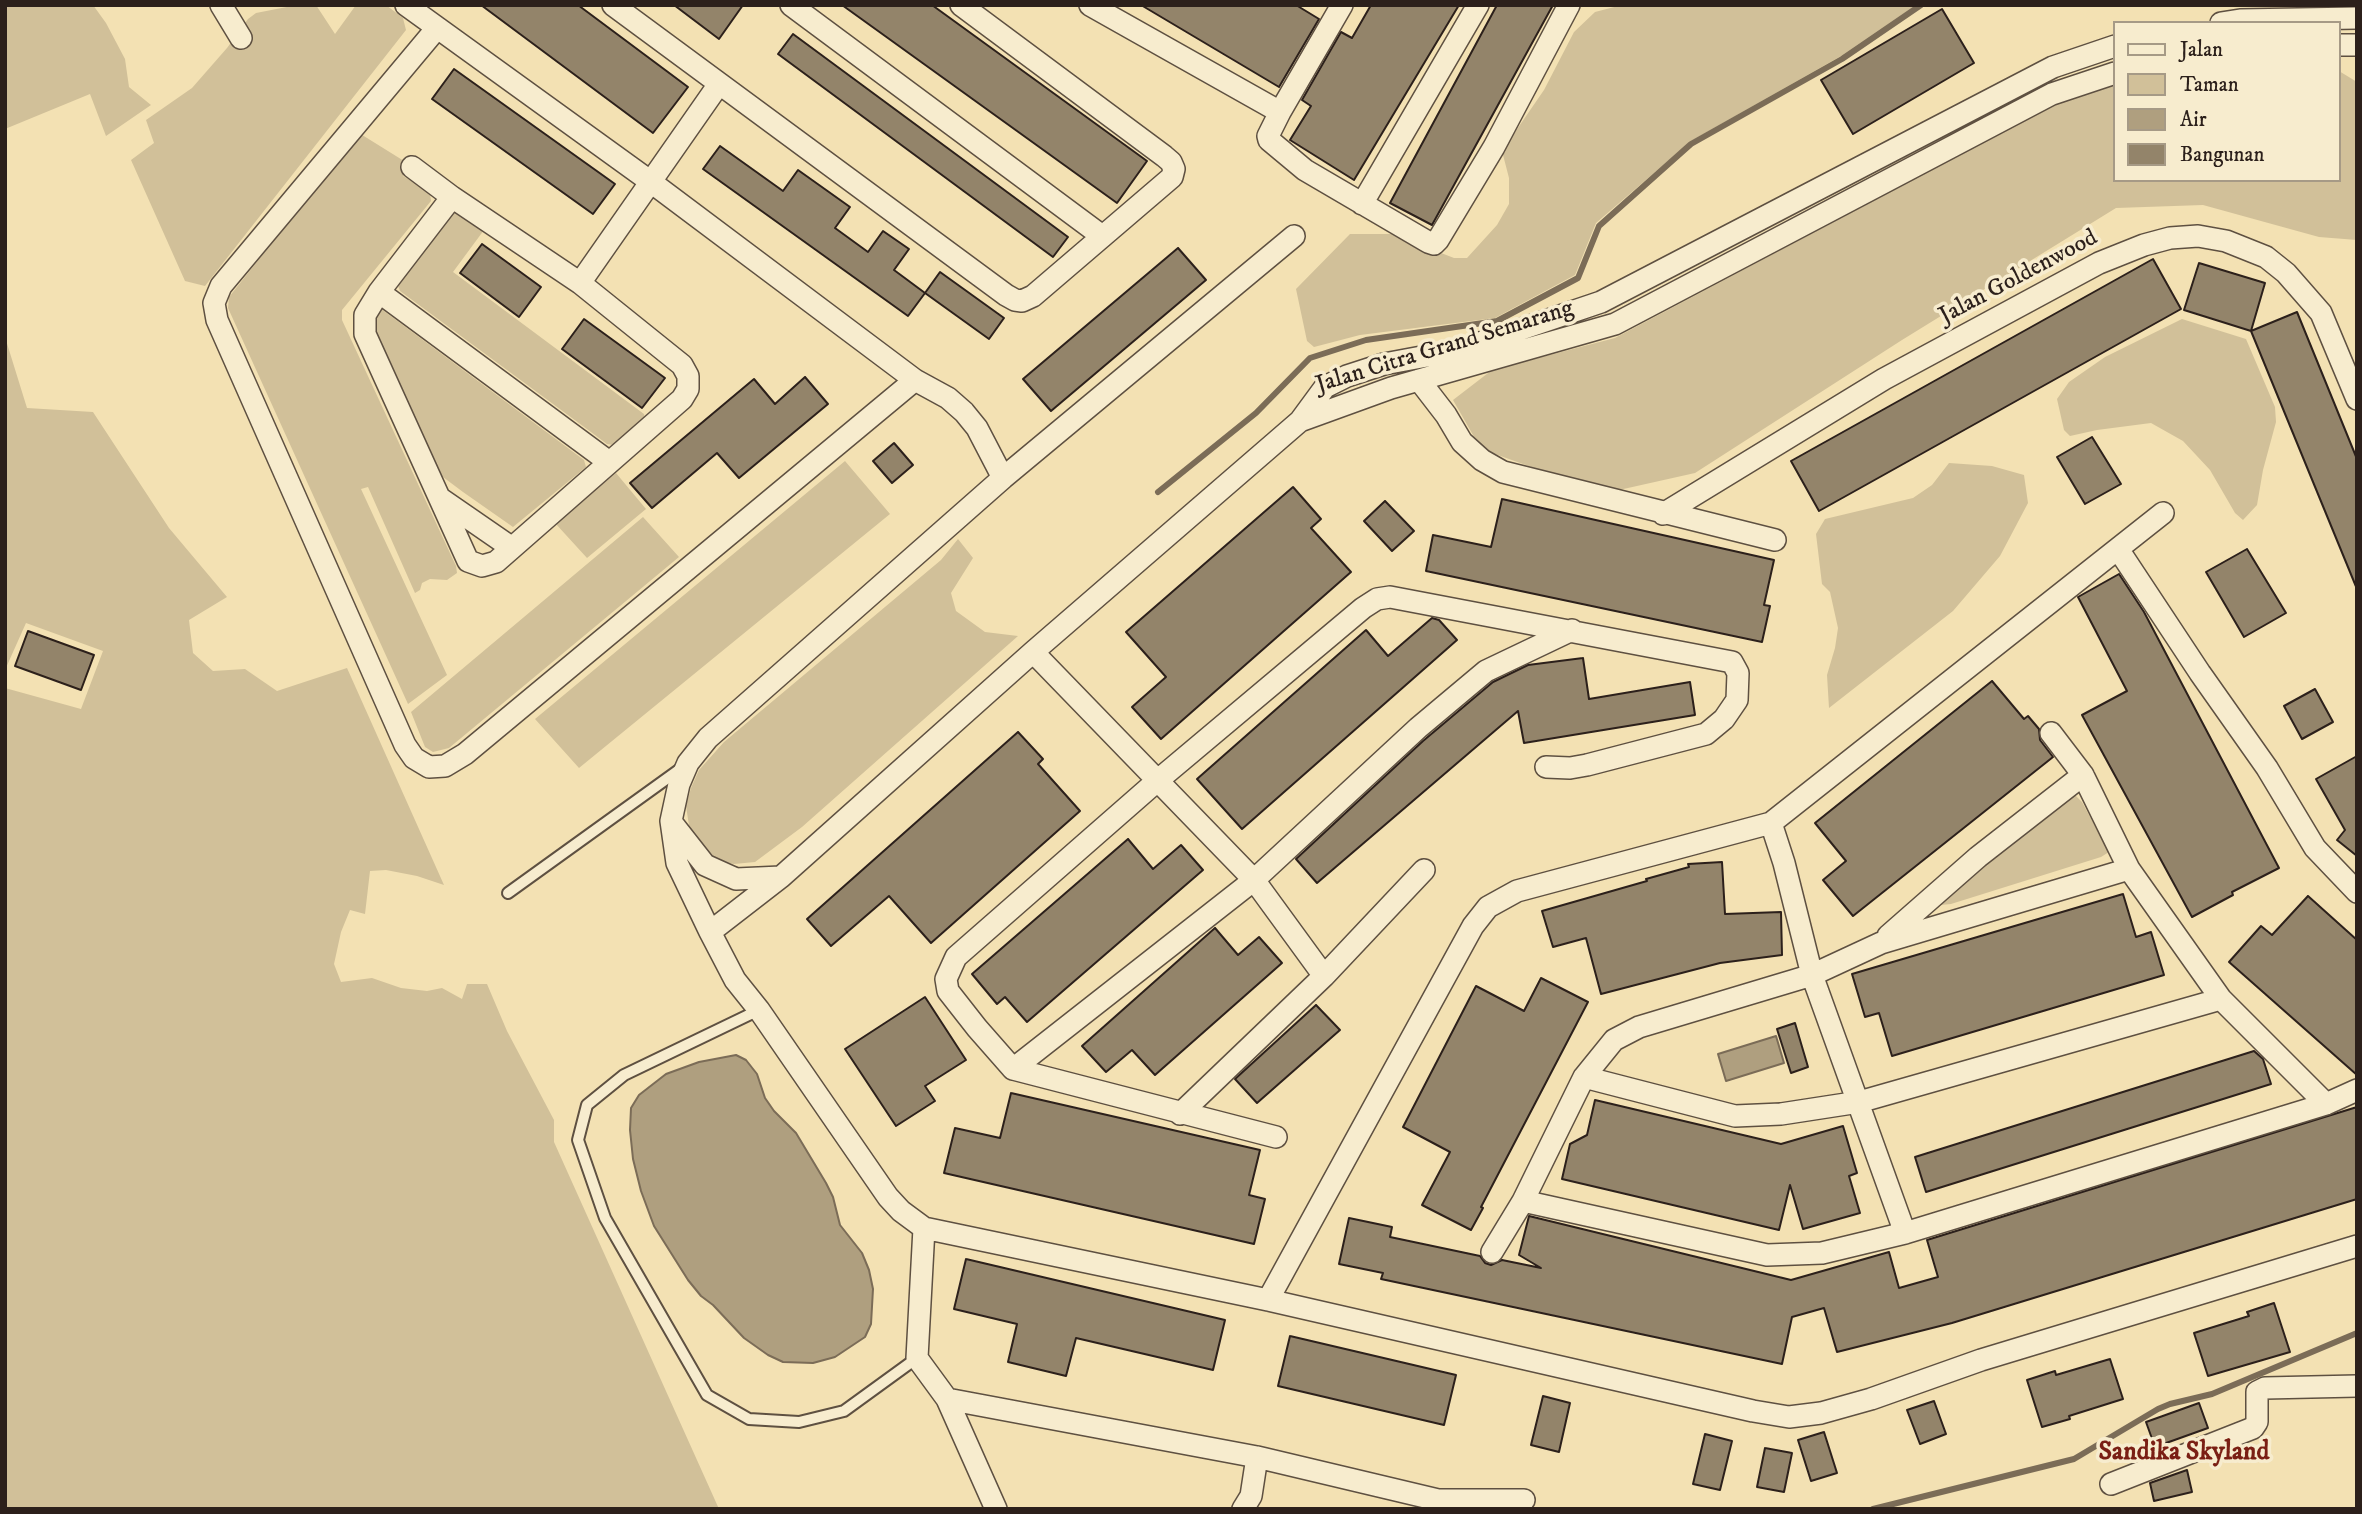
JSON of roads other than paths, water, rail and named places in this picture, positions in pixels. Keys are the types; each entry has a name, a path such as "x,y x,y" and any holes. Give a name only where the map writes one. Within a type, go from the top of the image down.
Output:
{"street":[{"path":"221,5 241,38"},
{"path":"406,5 651,182 915,380 948,398 977,428 1003,478"},
{"path":"613,5 1015,300 1023,301 1033,296 1172,177 1174,169 1171,162 961,5"},
{"path":"791,5 1102,236"},
{"path":"1090,5 1280,112"},
{"path":"1362,204 1478,5"},
{"path":"1332,9 1268,136 1269,140 1305,170 1428,243 1436,243 1493,147 1569,5"},
{"path":"2234,21 2357,18"},
{"path":"437,28 220,286 214,303 217,320 405,745 414,758 429,767 445,766 465,754 915,380"},
{"name":"Jalan Citra Grand Semarang","path":"1300,421 1419,380 1462,358 1601,302 2053,67 2114,46"},
{"name":"Jalan Citra Grand Semarang","path":"1300,421 1325,387 1347,376 1384,364 1462,358 1615,324 2052,94 2114,73"},
{"path":"580,283 719,83"},
{"path":"412,167 580,283 682,365 688,376 688,389 682,399 496,562 482,566 468,561 365,334 365,315 379,292 452,197"},
{"path":"1294,236 1003,478 708,738 688,763 679,784 671,821 677,863 710,932 735,980 901,1212 924,1228 1268,1300 1789,1417 1821,1413 1871,1399 1981,1360 2357,1246"},
{"name":"Jalan Goldenwood","path":"1663,514 1884,379 2099,263 2170,238 2198,236 2226,241 2266,257 2286,273 2321,313 2357,399"},
{"path":"379,292 609,462"},
{"path":"1419,380 1446,415 1462,442 1482,460 1503,472 1775,540"},
{"path":"710,932 781,877 1033,652 1300,421"},
{"path":"440,498 512,548"},
{"path":"1268,1300 1473,926 1488,907 1517,891 1771,823 2163,513"},
{"path":"2118,549 2267,768 2315,848 2357,892"},
{"path":"1276,1137 1013,1069 948,991 946,979 949,969 956,957 1157,781 1377,599 1390,597 1732,662 1738,673 1737,700 1724,719 1706,734 1587,765 1570,768 1546,767"},
{"path":"1013,1069 1254,880 1418,728 1486,671 1572,630"},
{"path":"1033,652 1254,880 1324,976"},
{"path":"2051,733 2083,775 2129,869 2221,999 2326,1104"},
{"path":"1881,943 1978,857 2083,775"},
{"path":"671,821 705,866 736,878 781,877"},
{"path":"1771,823 1784,863 1812,975 1905,1233"},
{"path":"1492,1252 1523,1201 1584,1077 1614,1040 1639,1027 1812,975 1881,943 2129,869"},
{"path":"1180,1114 1324,976 1424,870"},
{"path":"1584,1077 1735,1116 1780,1114 1859,1102 2221,999"},
{"path":"1523,1201 1767,1255 1822,1253 1905,1233 2326,1104 2357,1090"},
{"path":"924,1228 918,1359 947,1399 996,1509"},
{"path":"2111,1484 2253,1428 2257,1422 2257,1392 2264,1388 2357,1386"},
{"path":"947,1399 1257,1457 1438,1500 1524,1500"},
{"path":"1243,1509 1251,1496 1257,1457"}],"lane":[{"path":"508,892 688,763"},
{"path":"759,1010 624,1075 587,1105 578,1140 605,1218 707,1395 749,1419 799,1422 844,1411 918,1359"}],"water":[{"path":"1776,1036 1784,1063 1726,1081 1718,1054"},
{"path":"736,1055 746,1060 757,1074 765,1098 796,1133 833,1197 840,1225 862,1253 869,1270 873,1289 871,1324 865,1337 835,1357 813,1363 783,1362 744,1338 688,1280 654,1226 641,1191 633,1159 630,1130 631,1108 639,1095 666,1074 699,1062"}],"waterway":[{"path":"1158,492 1256,413 1310,358 1366,340 1497,321 1578,278 1599,226 1691,144 1842,59 1921,5"},
{"path":"1873,1509 2074,1459 2158,1409 2212,1394 2357,1333"}],"district":[{"name":"Sandika Skyland","path":"2184,1454"}]}
